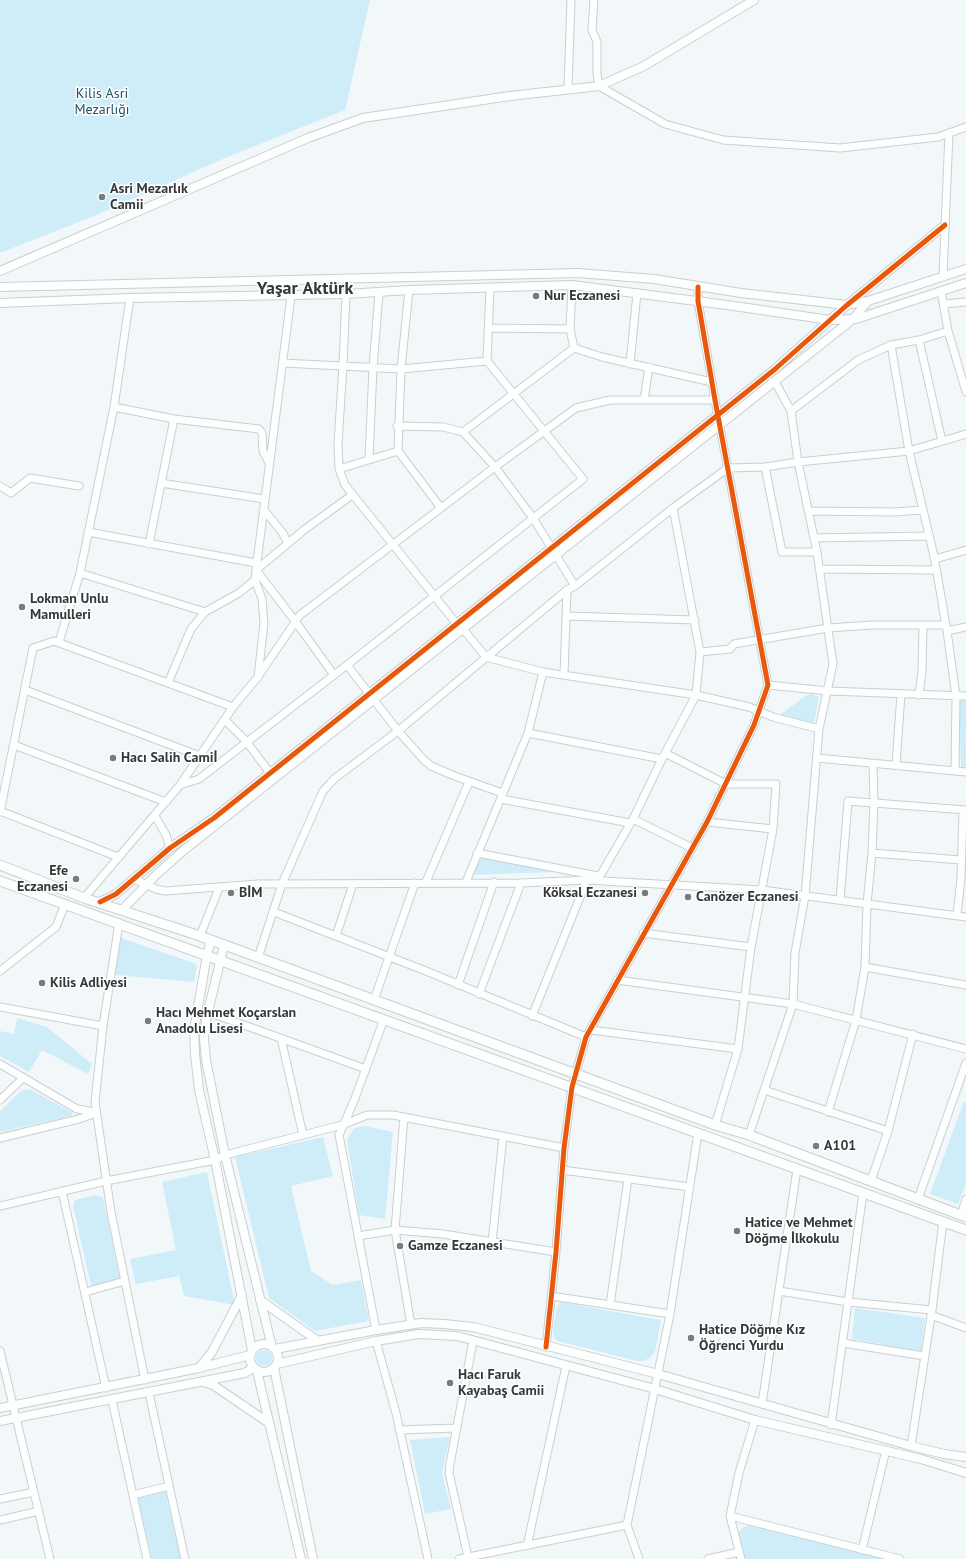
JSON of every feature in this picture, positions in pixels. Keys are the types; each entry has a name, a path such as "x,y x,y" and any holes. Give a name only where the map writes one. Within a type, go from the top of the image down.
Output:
{"main road":[{"path":"0,865 84,898 200,936 715,1125 749,1135 963,1216"},
{"path":"0,881 966,1230"}],"street":[{"path":"568,88 571,0"},
{"path":"594,0 592,30 597,42 597,74 599,86"},
{"path":"0,271 308,138 363,118 568,88 599,86 644,66 754,0"},
{"path":"599,86 665,124 723,140 840,148 938,137 966,127"},
{"path":"943,276 949,133"},
{"path":"122,910 146,884 184,850 370,692 774,370 847,305 945,225"},
{"path":"0,287 578,273 654,279 698,287 847,305 868,301 966,269"},
{"path":"257,678 264,623 262,599 255,580 256,566 293,281"},
{"path":"0,303 130,298 379,293 409,290 572,285 830,320 853,319 966,283"},
{"path":"572,285 570,329 574,348"},
{"path":"546,1347 556,1252 564,1148 572,1087 586,1037 692,848 726,784 759,713 768,685 715,400 698,301 698,287"},
{"path":"180,785 199,779 583,479 545,430 487,361 490,328 490,288"},
{"path":"409,290 401,369 398,451 441,508"},
{"path":"941,291 948,331 966,392"},
{"path":"369,459 373,367 379,293"},
{"path":"630,364 637,293"},
{"path":"346,294 338,443 339,469 345,485 456,623 463,629 486,657 543,672 696,695 749,707 759,713 819,729"},
{"path":"59,642 80,573 114,407 130,298"},
{"path":"100,902 116,894 170,848 214,818 375,700 556,556 626,497 720,426 853,319 868,301"},
{"path":"944,304 966,302"},
{"path":"490,328 570,329"},
{"path":"791,411 858,360 891,345 919,340 948,331"},
{"path":"919,340 942,441"},
{"path":"891,345 909,451 922,510 930,536 946,628 956,696 955,771"},
{"path":"574,348 630,364 712,382"},
{"path":"463,432 574,348"},
{"path":"283,363 401,369 487,361"},
{"path":"644,400 649,367"},
{"path":"749,1135 793,1004 795,953 805,896 819,729 833,664 817,552 798,462 791,411 775,382"},
{"path":"84,898 180,785 233,707 257,678 300,615 495,466 576,408 610,400 715,400"},
{"path":"114,407 174,419 259,430 262,433 263,451 269,463"},
{"path":"148,544 174,419"},
{"path":"398,426 443,427 463,432 495,466 533,518 575,586"},
{"path":"258,958 282,884 323,791 334,779 398,731 567,590 575,586 673,508 728,468 765,467 798,462 909,451 966,434"},
{"path":"339,469 398,451"},
{"path":"765,467 782,552 817,552"},
{"path":"0,486 11,493 30,478 78,486"},
{"path":"160,484 264,499"},
{"path":"256,566 352,495"},
{"path":"587,880 600,876 632,821 663,756 696,695 700,652 673,508"},
{"path":"263,509 288,543"},
{"path":"809,511 895,512 922,510"},
{"path":"88,532 256,566 334,675"},
{"path":"814,538 930,536"},
{"path":"934,559 966,550"},
{"path":"819,569 936,570"},
{"path":"80,573 204,612"},
{"path":"168,682 191,629 204,612 239,593 255,580"},
{"path":"564,675 567,590"},
{"path":"567,616 695,620"},
{"path":"700,652 730,649 734,644 828,628 872,625 946,628 966,627"},
{"path":"919,695 922,671 923,626"},
{"path":"118,857 0,812 33,648 54,640 233,707"},
{"path":"347,664 370,692 398,731 431,766 501,796 632,821 692,848"},
{"path":"466,882 528,733 543,672"},
{"path":"768,685 828,691 966,696"},
{"path":"25,690 200,756"},
{"path":"896,765 901,694"},
{"path":"225,720 246,741 272,776"},
{"path":"528,733 663,756 726,784 776,784 773,829 751,947 738,1048 715,1125"},
{"path":"14,745 166,802"},
{"path":"817,758 966,772"},
{"path":"828,1112 856,1020 865,967 867,904 872,854 874,802 872,763"},
{"path":"426,882 469,782"},
{"path":"840,900 848,800 964,810 957,915"},
{"path":"155,816 166,835 170,848"},
{"path":"706,822 773,829"},
{"path":"477,853 600,876"},
{"path":"872,854 961,860"},
{"path":"134,879 165,891 282,884 587,880 762,890 966,916"},
{"path":"532,1016 587,880"},
{"path":"458,985 494,882"},
{"path":"479,994 521,882"},
{"path":"374,1000 390,958 415,883"},
{"path":"336,936 353,884"},
{"path":"200,936 219,888"},
{"path":"0,971 56,927 65,904"},
{"path":"274,912 586,1037"},
{"path":"119,923 103,1026 95,1102 106,1181 145,1380"},
{"path":"643,933 751,947"},
{"path":"211,940 194,1030 200,1090 242,1295 251,1352 250,1364 255,1370 269,1423 301,1559"},
{"path":"224,945 208,1012 204,1038 206,1060 226,1155 260,1300 273,1348 278,1355 276,1366 313,1559"},
{"path":"865,967 966,985"},
{"path":"617,980 793,1004 966,1048"},
{"path":"0,1007 103,1026"},
{"path":"208,1012 366,1069"},
{"path":"376,1330 340,1148 339,1134 354,1101 384,1019"},
{"path":"591,1030 738,1048"},
{"path":"871,1181 888,1131 913,1034"},
{"path":"281,1038 303,1135"},
{"path":"0,1064 76,1109 96,1112"},
{"path":"918,1199 966,1064"},
{"path":"0,1100 23,1078"},
{"path":"764,1090 888,1131"},
{"path":"0,1138 79,1119 96,1112"},
{"path":"0,1206 106,1181 215,1160 226,1155 342,1125 367,1115 404,1118 564,1148"},
{"path":"404,1118 395,1230 411,1325"},
{"path":"639,1559 627,1525 670,1314 698,1133"},
{"path":"492,1243 503,1136"},
{"path":"762,1404 780,1292 797,1169"},
{"path":"562,1170 690,1187"},
{"path":"610,1304 628,1179"},
{"path":"62,1191 106,1388"},
{"path":"831,1425 863,1193"},
{"path":"963,1216 966,1199"},
{"path":"911,1446 932,1313 943,1222"},
{"path":"358,1236 395,1230 443,1234 556,1252"},
{"path":"85,1292 125,1282"},
{"path":"780,1292 932,1313 966,1328"},
{"path":"199,1368 224,1332 242,1295"},
{"path":"551,1296 670,1314"},
{"path":"260,1300 318,1340"},
{"path":"0,1408 106,1388 199,1368 251,1352 259,1345 273,1348 411,1325 444,1324 473,1327 546,1347 658,1374 831,1425 944,1454 966,1457"},
{"path":"0,1422 255,1370 266,1373 276,1366 376,1341 419,1334 457,1336 655,1389 755,1420 886,1450 950,1467 966,1473"},
{"path":"376,1341 399,1430 428,1559"},
{"path":"468,1557 449,1474 456,1428 473,1341"},
{"path":"843,1343 924,1356"},
{"path":"0,1351 50,1559"},
{"path":"527,1546 566,1366"},
{"path":"196,1382 207,1382 213,1385 269,1423"},
{"path":"148,1393 185,1559"},
{"path":"112,1400 146,1559"},
{"path":"708,1559 740,1556 730,1516 739,1473 755,1420"},
{"path":"399,1430 456,1428"},
{"path":"862,1550 886,1450"},
{"path":"133,1495 169,1486"},
{"path":"0,1500 34,1492"},
{"path":"0,1520 39,1512"},
{"path":"730,1516 900,1559"},
{"path":"460,1559 527,1546 581,1533 627,1525"}],"green space":[{"name":"Kilis Asri Mezarlığı","path":"0,0 370,0 345,110 225,158 94,216 0,253"},
{"path":"811,694 819,697 814,724 777,717 804,697"},
{"path":"959,694 966,694 966,768 961,768"},
{"path":"478,857 553,872 471,875"},
{"path":"121,938 194,963 197,965 194,982 115,975"},
{"path":"17,1018 47,1027 92,1064 88,1074 42,1050 29,1072 0,1056 0,1031 14,1034"},
{"path":"30,1089 73,1113 71,1116 0,1132 0,1111 21,1091"},
{"path":"964,1101 966,1102 966,1184 958,1204 930,1194"},
{"path":"365,1126 393,1132 385,1219 359,1215 347,1140 354,1128"},
{"path":"323,1137 333,1176 291,1186 311,1271 333,1285 361,1280 369,1321 315,1331 269,1298 235,1157"},
{"path":"207,1172 235,1305 184,1296 179,1276 136,1284 130,1259 176,1250 162,1182"},
{"path":"96,1195 103,1198 120,1279 91,1286 73,1206 75,1200"},
{"path":"560,1302 661,1320 655,1352 650,1358 643,1361 637,1361 557,1341 554,1337 553,1329 557,1308"},
{"path":"855,1308 925,1318 921,1351 852,1339"},
{"path":"261,1350 267,1350 272,1355 270,1364 267,1366 261,1366 256,1361 256,1355"},
{"path":"450,1437 442,1473 451,1509 425,1514 410,1440"},
{"path":"165,1491 181,1559 152,1559 138,1498"},
{"path":"749,1525 883,1559 744,1559 738,1534 742,1528"}],"cycle path":[{"path":"100,902 116,894 170,848 214,818 774,370 847,305 945,225"},
{"path":"546,1347 556,1252 564,1148 572,1087 586,1037 707,822 754,725 768,685 715,400 698,301 698,287"}],"place":[{"name":"Asri Mezarlık Camii","path":"102,197"},
{"name":"Nur Eczanesi","path":"536,296"},
{"name":"Lokman Unlu Mamulleri","path":"22,607"},
{"name":"Hacı Salih Camiİ","path":"113,758"},
{"name":"Efe Eczanesi","path":"76,879"},
{"name":"BİM","path":"231,893"},
{"name":"Köksal Eczanesi","path":"645,893"},
{"name":"Canözer Eczanesi","path":"688,897"},
{"name":"Kilis Adliyesi","path":"42,983"},
{"name":"Hacı Mehmet Koçarslan Anadolu Lisesi","path":"148,1021"},
{"name":"A101","path":"816,1146"},
{"name":"Hatice ve Mehmet Döğme İlkokulu","path":"737,1231"},
{"name":"Gamze Eczanesi","path":"400,1246"},
{"name":"Hatice Döğme Kız Öğrenci Yurdu","path":"691,1338"},
{"name":"Hacı Faruk Kayabaş Camii","path":"450,1383"}],"district":[{"name":"Yaşar Aktürk","path":"305,289"}]}
